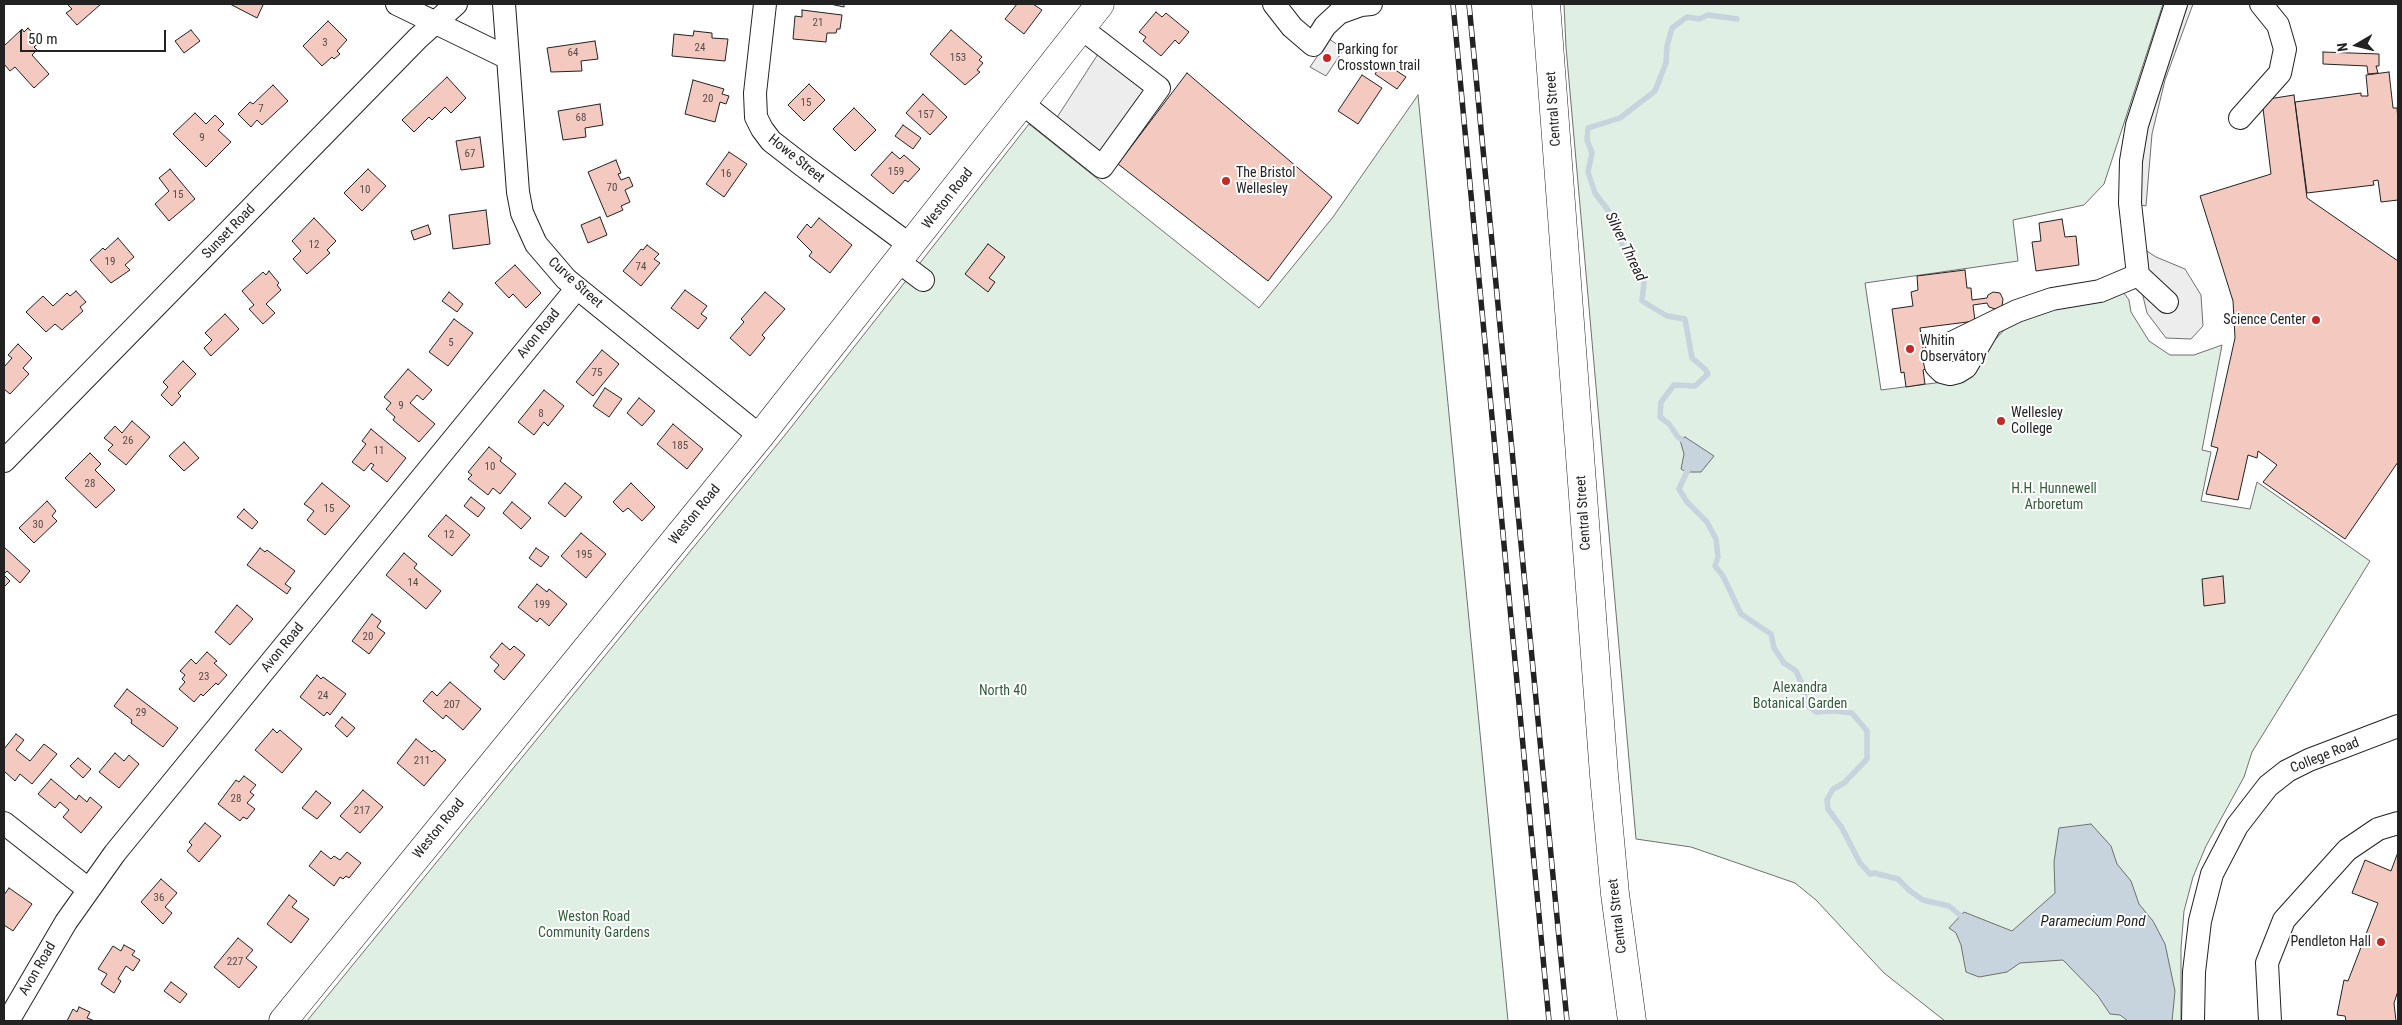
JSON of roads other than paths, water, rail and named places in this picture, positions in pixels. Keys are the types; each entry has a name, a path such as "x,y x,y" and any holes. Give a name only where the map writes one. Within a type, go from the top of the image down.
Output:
{"main road":[{"name":"Weston Road","path":"283,1021 760,436 1100,4"},
{"name":"Central Street","path":"1546,4 1604,775 1615,894 1632,1021"}],"street":[{"path":"397,4 508,58"},
{"name":"Sunset Road","path":"4,461 434,23 456,4"},
{"name":"Curve Street","path":"504,4 518,192 522,213 530,234 542,254 577,288 760,436"},
{"name":"Howe Street","path":"765,4 755,100 756,117 762,130 905,254 923,280"},
{"path":"1274,4 1292,27 1313,45 1325,26 1338,13 1361,5 1385,4"},
{"path":"2167,302 2138,275 2130,203 2131,161 2137,125 2176,4"},
{"path":"2240,118 2280,73 2285,49 2278,25 2261,4"},
{"path":"1022,103 1102,167 1159,88 1081,28"},
{"path":"1991,324 2017,311 2052,299 2100,292 2138,275"},
{"name":"Avon Road","path":"8,1021 56,938 88,889 577,288"},
{"name":"College Road","path":"2193,1021 2200,921 2212,874 2237,826 2268,786 2287,771 2309,760 2398,726"},
{"path":"4,823 88,889"},
{"path":"2270,1021 2267,964 2284,920 2347,850 2378,829 2398,823"}],"water":[{"path":"1685,437 1714,456 1701,472 1686,472 1681,469 1684,454 1680,440"},
{"name":"Paramecium Pond","path":"2091,824 2111,846 2117,864 2131,881 2139,904 2153,921 2165,944 2175,991 2172,1021 2128,1021 2120,1015 2110,1014 2098,996 2063,960 2020,963 2007,972 1979,977 1966,972 1961,945 1956,933 1949,928 1964,912 2012,931 2055,893 2054,862 2059,828"}],"waterway":[{"name":"Silver Thread","path":"1687,443 1678,437 1669,424 1660,417 1661,402 1674,385 1695,386 1708,374 1692,358 1685,319 1667,316 1642,301 1644,282 1633,259 1624,250 1613,217 1595,193 1588,172 1592,153 1587,140 1588,128 1620,118 1655,91 1666,63 1667,46 1672,28 1687,17 1699,19 1708,15 1737,19"},
{"name":"Silver Thread","path":"1690,465 1679,489 1687,502 1707,522 1716,539 1718,557 1715,566 1723,576 1741,614 1771,634 1774,648 1784,663 1796,671 1803,686 1806,704 1816,712 1835,711 1852,713 1867,731 1867,759 1844,783 1833,789 1827,800 1828,809 1842,828 1860,863 1870,874 1874,873 1898,879 1923,900 1949,906 1961,916"}],"railway":[{"path":"1453,4 1549,1021"},
{"path":"1469,4 1567,1021"}],"place":[{"name":"Parking for Crosstown trail","path":"1327,58"},
{"name":"The Bristol Wellesley","path":"1226,181"},
{"name":"Science Center","path":"2316,320"},
{"name":"Whitin Observatory","path":"1910,349"},
{"name":"Wellesley College","path":"2001,421"},
{"name":"Pendleton Hall","path":"2381,942"}],"park label":[{"name":"H.H. Hunnewell Arboretum","path":"2054,498"},
{"name":"North 40","path":"1003,691"},
{"name":"Alexandra Botanical Garden","path":"1800,696"},
{"name":"Weston Road Community Gardens","path":"594,926"}]}
